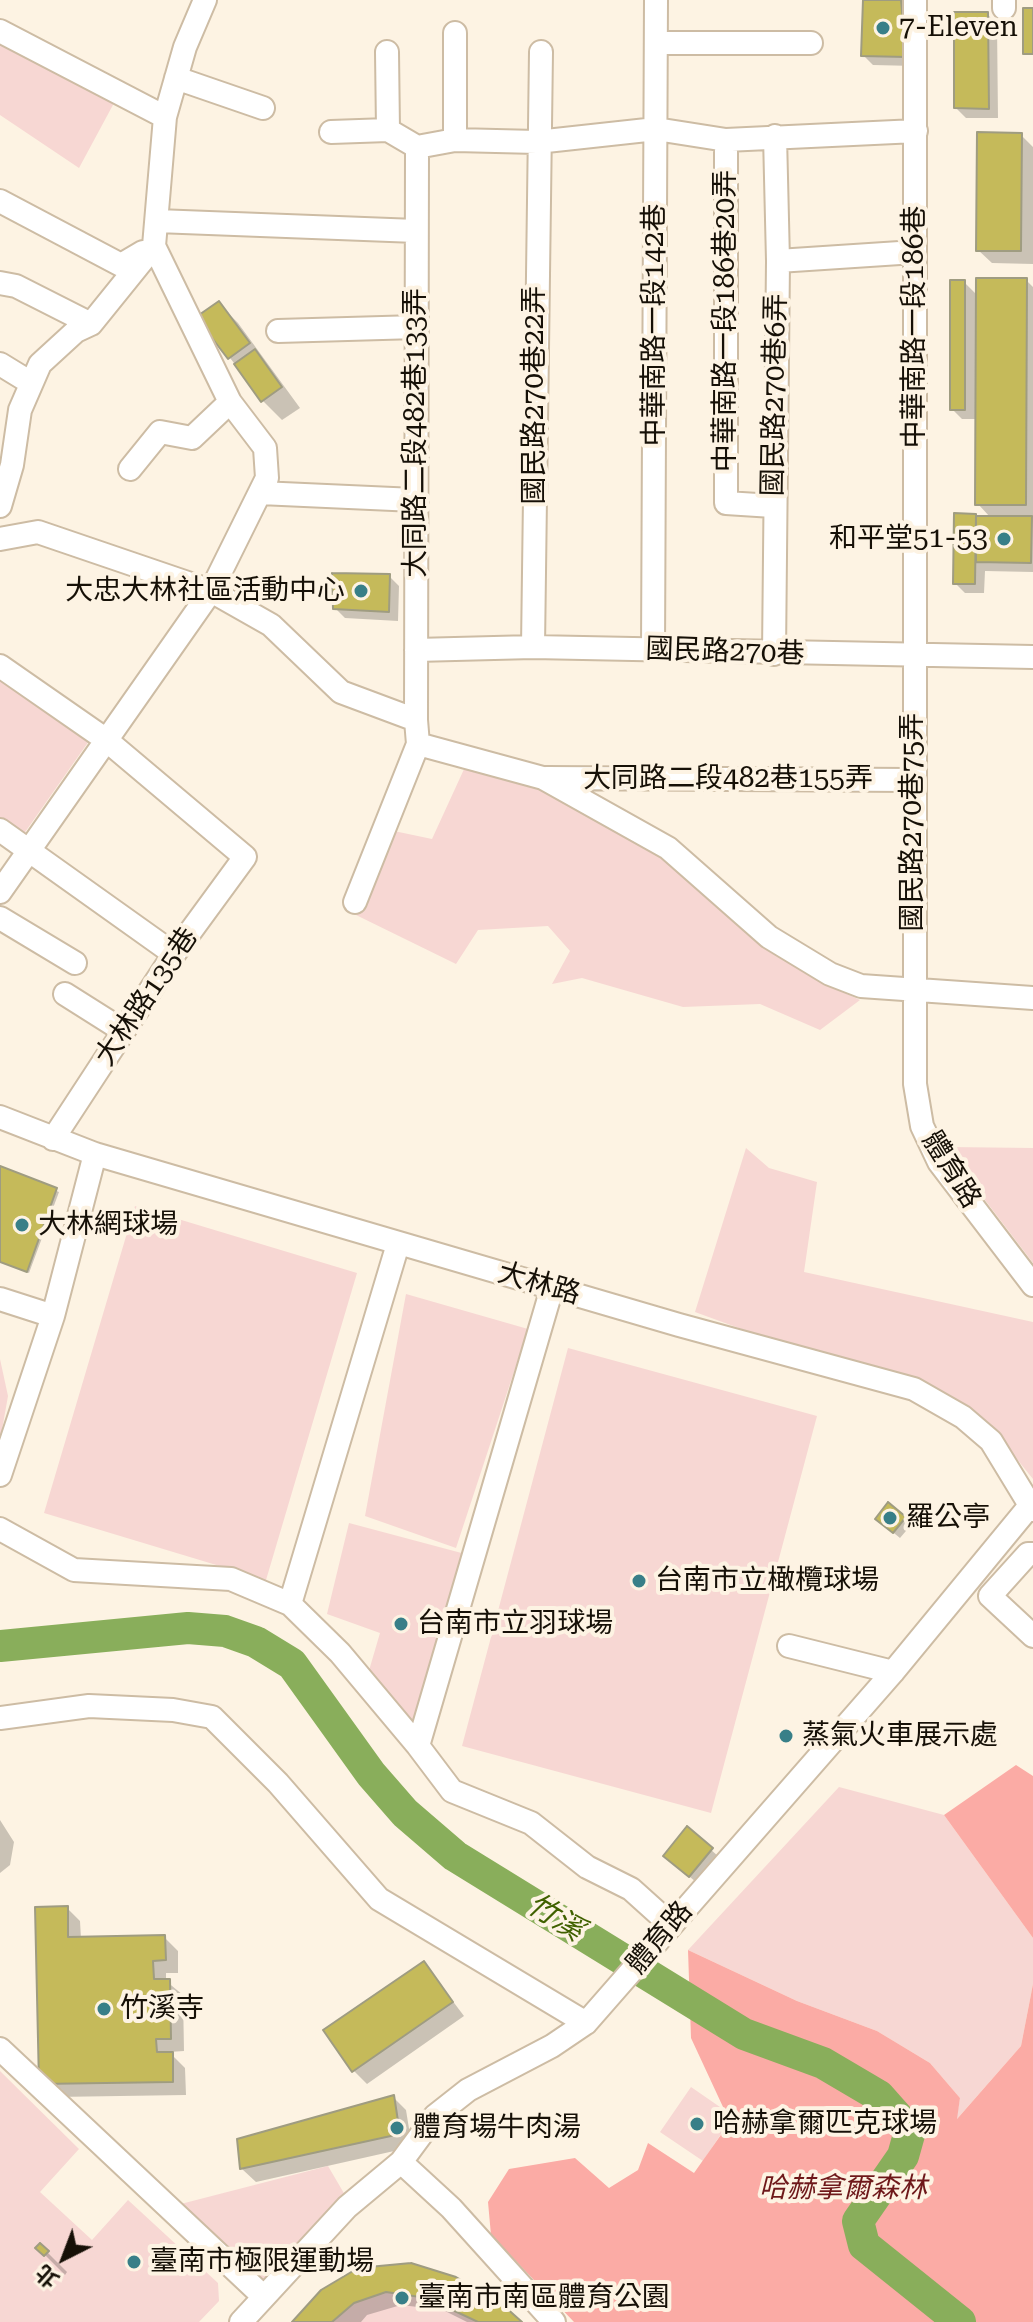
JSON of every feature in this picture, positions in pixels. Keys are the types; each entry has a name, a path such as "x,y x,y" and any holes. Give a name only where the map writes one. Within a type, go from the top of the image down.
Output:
{"street":[{"path":"2,492 20,410 40,364 76,331 91,324 154,246 165,117 205,0"},
{"name":"中華南路一段142巷","path":"653,649 656,0"},
{"name":"中華南路一段186巷","path":"914,655 915,0"},
{"path":"0,31 165,117"},
{"path":"455,33 455,140"},
{"path":"656,43 811,43"},
{"path":"387,52 388,130"},
{"name":"國民路270巷22弄","path":"533,647 537,142 541,52"},
{"path":"176,78 263,108"},
{"name":"中華南路一段186巷20弄","path":"417,147 455,140 537,142 656,129 726,140 916,131"},
{"path":"331,132 388,130 417,147"},
{"name":"國民路270巷6弄","path":"774,654 773,506 778,261 775,136"},
{"name":"中華南路一段186巷20弄","path":"726,140 726,503 773,506"},
{"name":"大同路二段482巷133弄","path":"417,147 415,500 418,744"},
{"path":"0,201 121,265 154,246"},
{"path":"157,221 416,231"},
{"path":"0,892 211,591 267,478 265,448 230,402 154,246"},
{"path":"778,261 915,252"},
{"path":"0,283 16,286 91,324"},
{"path":"278,331 417,327"},
{"path":"0,364 31,383"},
{"path":"130,469 160,432 192,438 230,402"},
{"path":"260,493 415,500"},
{"path":"0,539 38,532 211,591 271,625 341,692 416,720"},
{"name":"國民路270巷","path":"416,650 533,647 1033,657"},
{"name":"國民路270巷75弄","path":"914,655 914,989"},
{"path":"0,666 105,739"},
{"name":"大林路135巷","path":"53,1139 122,1030 245,857 105,739"},
{"path":"355,902 418,744 543,778 668,848 769,937 802,959 861,986 1033,998"},
{"name":"大同路二段482巷155弄","path":"543,778 913,780"},
{"path":"0,830 174,954"},
{"path":"0,918 75,963"},
{"name":"體育路","path":"914,989 916,1095 930,1145 950,1178 1033,1285"},
{"path":"65,994 122,1030"},
{"name":"大林路","path":"0,1117 95,1154 398,1244 914,1389 963,1417 991,1441 1010,1466 1031,1506"},
{"path":"0,1475 53,1316 95,1154"},
{"path":"290,1604 398,1244"},
{"path":"418,1746 552,1288"},
{"path":"0,1299 53,1316"},
{"name":"體育路","path":"241,2322 347,2207 401,2162 427,2125 468,2090 552,2046 586,2023 893,1672 1031,1506"},
{"path":"0,1529 74,1570 231,1579 290,1604 340,1653 452,1791 531,1823 587,1867 631,1889 668,1928"},
{"path":"1033,1554 1028,1554 990,1596 1033,1636"},
{"path":"789,1646 893,1672"},
{"path":"0,1718 89,1706 173,1710 212,1717 278,1783 379,1899 586,2023"},
{"path":"1,2052 264,2297"},
{"path":"401,2162 451,2208 554,2322"}],"shaded area":[{"path":"0,43 114,103 79,168 0,115"},
{"path":"0,672 89,741 23,835 0,821"},
{"path":"465,767 544,784 664,850 762,942 817,980 860,1000 820,1030 760,1004 683,1007 582,978 552,984 570,951 548,926 478,930 456,964 356,915 394,831 432,839"},
{"path":"949,1147 1033,1148 1033,1263 956,1162"},
{"path":"746,1148 769,1168 817,1182 804,1272 1033,1322 1033,1479 995,1432 826,1360 695,1312"},
{"path":"135,1206 357,1273 266,1580 44,1513"},
{"path":"406,1294 528,1329 456,1548 365,1516"},
{"name":"台南市立橄欖球場","path":"568,1348 817,1416 711,1813 462,1746"},
{"path":"0,1359 8,1396 0,1441"},
{"name":"台南市立羽球場","path":"349,1523 469,1555 414,1726 368,1674 380,1633 327,1614"},
{"path":"839,1787 944,1815 1033,1938 1033,1984 1021,2046 956,2120 960,2098 930,2063 877,2031 797,2001 688,1950"},
{"path":"0,2071 79,2149 40,2192 92,2240 128,2200 218,2283 219,2301 199,2322 0,2322"},
{"name":"哈赫拿爾匹克球場","path":"691,2087 733,2116 703,2161 660,2132"},
{"path":"328,2166 345,2195 261,2288 173,2206"},
{"name":"臺南市南區體育公園","path":"456,2277 503,2305 522,2322 292,2322 321,2290"}],"green space":[{"path":"1016,1765 1033,1776 1033,1938 944,1815"},
{"name":"哈赫拿爾森林","path":"688,1950 797,2001 877,2031 930,2063 960,2098 957,2119 1021,2046 1033,1984 1033,2322 574,2322 491,2235 488,2202 509,2169 575,2158 609,2188 638,2170 648,2143 694,2173 730,2122 691,2038"}],"building":[{"name":"7-Eleven","path":"863,0 901,0 906,57 861,56"},
{"path":"1023,8 1033,8 1033,54 1023,54"},
{"path":"954,12 988,12 989,109 954,108"},
{"path":"977,132 1022,133 1021,251 976,251"},
{"path":"976,278 1027,278 1026,505 975,505"},
{"path":"950,280 965,280 965,410 950,410"},
{"path":"219,301 250,343 228,359 196,317"},
{"path":"255,349 282,387 261,402 234,364"},
{"path":"954,513 976,514 975,584 953,584"},
{"name":"和平堂51-53","path":"976,516 1032,516 1031,563 976,562"},
{"name":"大忠大林社區活動中心","path":"332,573 390,574 389,612 333,609"},
{"name":"大林網球場","path":"0,1166 57,1188 27,1272 0,1262"},
{"name":"羅公亭","path":"888,1502 906,1517 893,1533 875,1519"},
{"path":"687,1826 713,1848 689,1877 663,1856"},
{"name":"竹溪寺","path":"68,1906 68,1937 165,1935 166,1960 153,1961 154,1979 170,1979 171,2039 156,2039 157,2052 173,2052 173,2082 39,2084 35,1907"},
{"path":"424,1961 453,2002 352,2072 323,2030"},
{"path":"394,2095 400,2134 240,2169 237,2139"},
{"path":"40,2243 49,2251 44,2256 35,2248"},
{"name":"臺南市南區體育公園","path":"411,2263 456,2277 503,2305 522,2322 478,2322 427,2298 386,2292 354,2303 332,2322 292,2322 321,2290 358,2268"}],"waterway":[{"name":"竹溪","path":"0,1646 188,1628 225,1631 256,1642 292,1664 371,1774 405,1813 455,1856 744,2034 823,2063 879,2096 910,2131 903,2156 858,2221 864,2245 960,2322"}],"place":[{"name":"7-Eleven","path":"883,28"},
{"name":"和平堂51-53","path":"1004,539"},
{"name":"大忠大林社區活動中心","path":"361,591"},
{"name":"大林網球場","path":"22,1225"},
{"name":"羅公亭","path":"890,1518"},
{"name":"台南市立橄欖球場","path":"639,1581"},
{"name":"台南市立羽球場","path":"401,1624"},
{"name":"蒸氣火車展示處","path":"786,1736"},
{"name":"竹溪寺","path":"104,2009"},
{"name":"哈赫拿爾匹克球場","path":"697,2124"},
{"name":"體育場牛肉湯","path":"397,2128"},
{"name":"臺南市極限運動場","path":"134,2262"},
{"name":"臺南市南區體育公園","path":"402,2298"}]}
